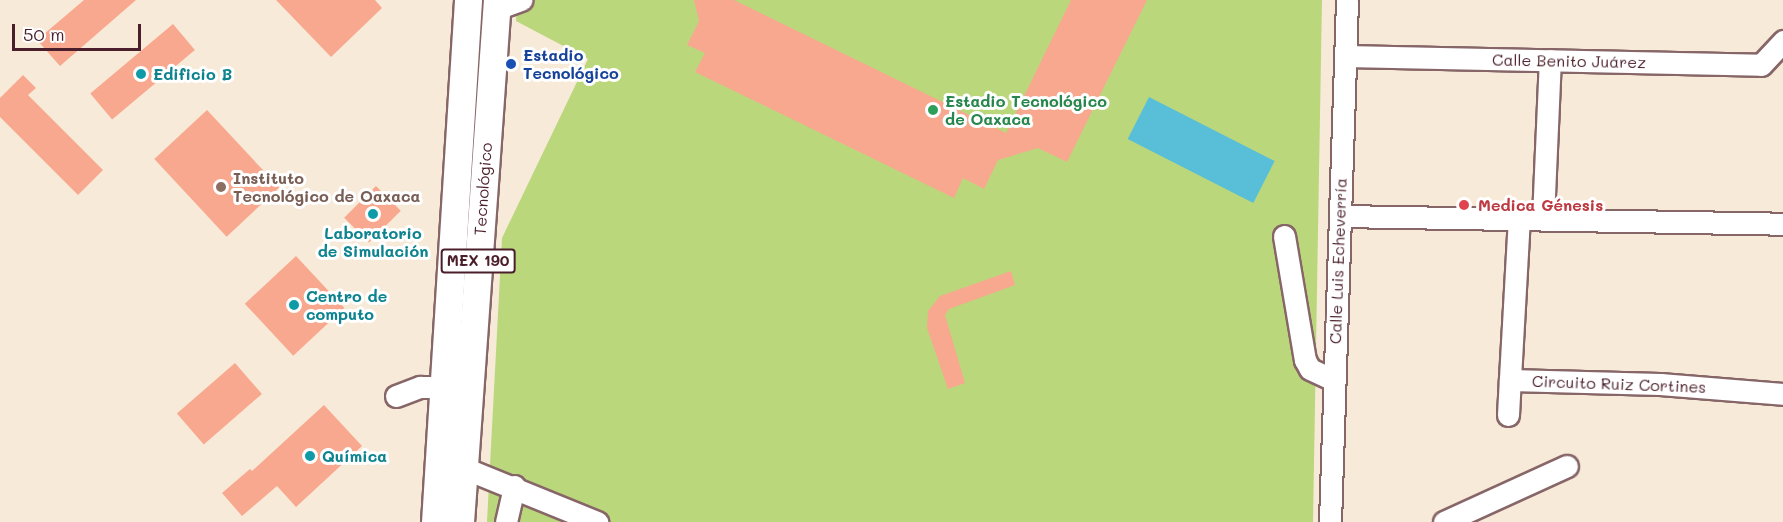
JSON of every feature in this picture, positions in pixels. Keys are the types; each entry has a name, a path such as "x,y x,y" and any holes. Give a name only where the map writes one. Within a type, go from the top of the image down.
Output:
{"main road":[{"name":"Tecnológico","path":"460,522 464,468 462,313 468,0"},
{"name":"Tecnológico","path":"435,522 444,387 462,313 505,3"}],"street":[{"name":"Calle Luis Echeverría","path":"1330,522 1347,0"},
{"name":"Calle Benito Juárez","path":"1346,56 1761,64 1783,41"},
{"path":"1543,218 1550,60"},
{"path":"1340,216 1519,217 1783,224"},
{"name":"Circuito Ruiz Cortines","path":"1519,217 1510,380 1660,384 1783,394"},
{"path":"1284,236 1305,360 1310,369 1334,380"},
{"path":"1508,415 1510,380"},
{"path":"396,396 420,387 444,387"},
{"path":"1444,522 1567,466"},
{"path":"464,468 514,486 597,522"},
{"path":"506,522 514,486"}],"green space":[{"path":"517,0 1322,0 1313,522 487,522 502,238 588,59 516,21"}],"water":[{"path":"1149,97 1275,161 1253,203 1128,139"}],"building":[{"path":"84,0 136,0 60,66 37,40"},
{"path":"276,0 375,0 382,8 331,57"},
{"name":"Estadio Tecnológico de Oaxaca","path":"694,0 734,0 1006,133 1071,0 1147,0 1067,162 1038,148 998,160 984,189 963,178 954,198 695,72 705,53 687,45 699,21"},
{"name":"Edificio B","path":"173,24 195,50 112,119 90,93"},
{"path":"23,75 36,88 28,95 103,170 78,195 0,117 0,98"},
{"path":"207,110 279,188 227,237 154,159"},
{"name":"Laboratorio de Simulación","path":"376,186 401,211 369,243 344,218"},
{"name":"Centro de computo","path":"296,256 344,308 293,356 245,304"},
{"path":"1011,271 1015,285 949,309 945,315 965,383 948,389 927,328 928,311 940,296"},
{"path":"235,363 262,394 204,444 177,414"},
{"name":"Química","path":"324,405 362,446 296,507 277,486 242,516 222,493 250,469 252,471"}],"place":[{"name":"Estadio Tecnológico","path":"511,64"},
{"name":"Edificio B","path":"141,74"},
{"name":"Estadio Tecnológico de Oaxaca","path":"933,110"},
{"name":"Instituto Tecnológico de Oaxaca","path":"221,187"},
{"name":"Medica Génesis","path":"1464,205"},
{"name":"Laboratorio de Simulación","path":"373,214"},
{"name":"Centro de computo","path":"294,305"},
{"name":"Química","path":"310,456"}]}
